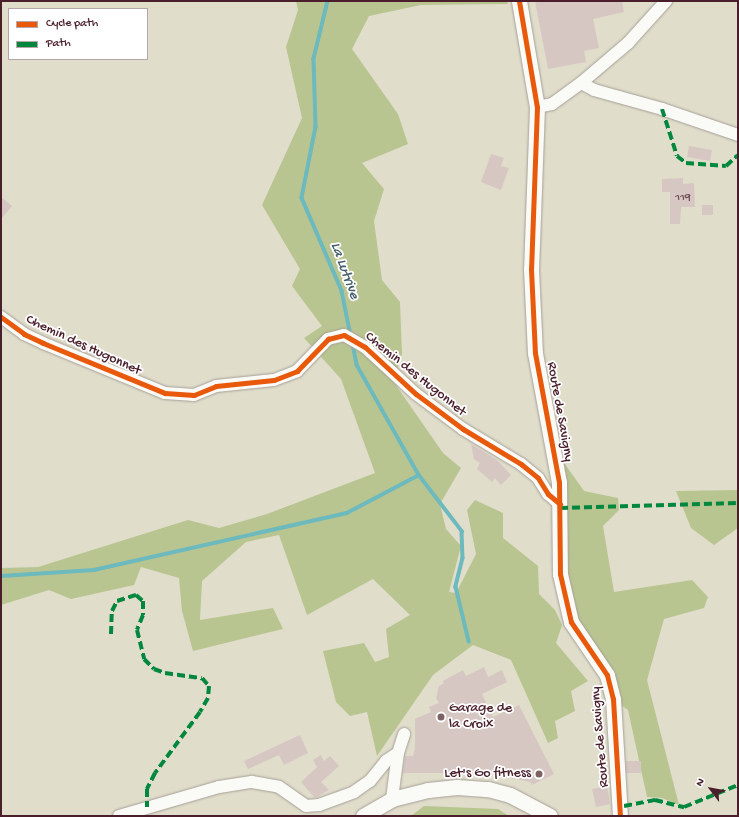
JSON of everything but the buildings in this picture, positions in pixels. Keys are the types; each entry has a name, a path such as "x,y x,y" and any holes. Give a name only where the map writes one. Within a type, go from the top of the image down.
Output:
{"street":[{"name":"Route de Savigny","path":"519,1 537,107 531,269 535,346 559,482 560,574 571,622 607,675 613,699 620,816"},
{"path":"537,107 552,104 581,83 628,43 666,1"},
{"path":"581,83 594,90 662,109 738,135"},
{"name":"Chemin des Hugonnet","path":"1,317 24,334 43,343 165,394 194,395 216,386 274,380 297,371 328,339 344,335 365,347 416,394 463,429 521,464 538,478 548,494 560,504"},
{"path":"392,799 398,753 404,734"},
{"path":"119,816 219,787 252,782 279,787 306,806 319,805 354,792 370,781 386,761 398,753"},
{"path":"363,816 392,799 428,790 457,787 488,788 510,795 550,816"}],"green space":[{"path":"296,1 507,1 508,4 421,5 369,16 352,49 398,114 408,144 362,163 384,189 374,221 382,280 400,302 402,354 393,381 443,453 461,468 440,504 446,529 461,546 449,592 456,593 476,554 467,510 475,500 503,513 503,538 538,566 539,594 555,610 562,625 556,643 588,681 571,691 575,711 555,721 558,738 548,743 511,660 473,645 433,675 377,756 367,712 350,716 336,702 323,651 364,643 375,662 389,657 386,629 410,615 373,579 307,615 279,535 246,542 202,581 200,620 273,608 283,629 193,651 182,611 179,578 141,567 134,585 71,599 49,590 1,605 1,568 38,567 188,520 219,528 267,514 375,473 341,379 304,338 322,326 292,286 300,269 262,205 302,118 286,47 298,10"},
{"path":"562,460 584,491 618,498 619,510 603,526 614,592 692,580 708,597 704,608 664,619 647,680 679,805 662,798 647,797 628,710 621,705 575,619 563,563 567,494"},
{"path":"738,490 738,528 714,545 691,528 676,491"},
{"path":"424,806 498,809 509,816 411,816"}],"waterway":[{"name":"La Lutrive","path":"328,1 314,59 316,127 302,198 342,291 351,336"},
{"name":"La Lutrive","path":"353,344 357,365 419,475 462,531 463,558 456,587 469,641"},
{"path":"1,576 94,570 347,513 419,475"}],"marked path":[{"path":"662,109 677,156 686,163 726,166 738,155"},
{"path":"560,508 738,503"},
{"path":"111,634 112,611 117,601 136,595 143,601 143,615 137,630 144,659 154,669 165,673 202,678 209,686 208,698 200,712 155,773 147,789 147,807"},
{"path":"624,806 655,800 684,807 738,785"}],"cycle path":[{"path":"519,1 537,107 531,269 535,353 559,482 560,574 571,622 607,675 613,699 620,816"},
{"path":"1,317 24,334 43,343 165,393 194,395 216,386 274,380 297,371 328,339 344,335 365,347 416,394 463,429 521,464 538,478 548,494 560,504"}],"place":[{"name":"Garage de la Croix","path":"441,717"},
{"name":"Let's Go fitness","path":"539,774"}]}
